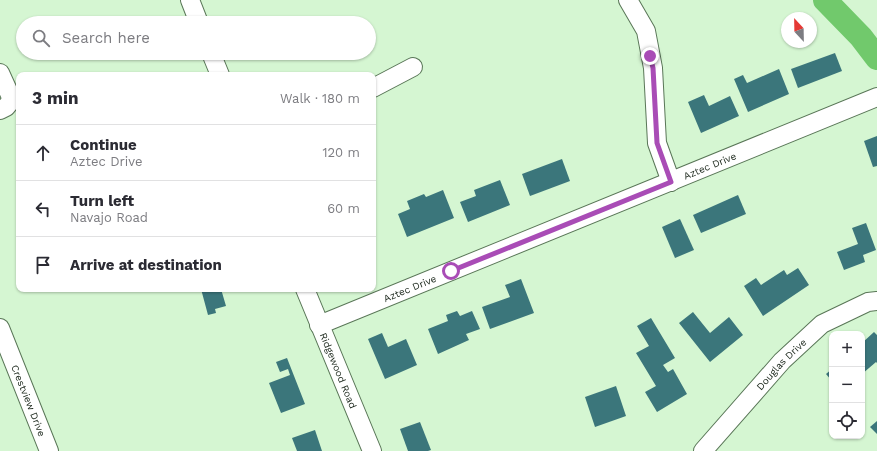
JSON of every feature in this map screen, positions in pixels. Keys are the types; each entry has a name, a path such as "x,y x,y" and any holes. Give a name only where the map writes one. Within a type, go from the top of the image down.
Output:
{"street":[{"path":"190,0 196,16"},
{"path":"628,0 646,31 653,68 657,143 671,182"},
{"path":"214,60 219,72"},
{"path":"376,86 413,67"},
{"path":"0,73 12,101 0,110"},
{"name":"Aztec Drive","path":"320,324 877,97"},
{"name":"Ridgewood Road","path":"306,292 372,451"},
{"name":"Douglas Drive","path":"703,451 782,361 822,324 868,302 877,301"},
{"name":"Crestview Drive","path":"0,328 49,451"}],"building":[{"path":"835,53 842,71 798,88 791,69"},
{"path":"779,69 789,94 748,112 734,79 743,75 747,83"},
{"path":"704,95 709,106 730,96 739,116 701,133 688,102"},
{"path":"877,136 877,166 873,167 864,141"},
{"path":"562,159 570,181 530,196 522,174"},
{"path":"500,180 510,205 468,222 460,202 476,196 474,190"},
{"path":"443,190 454,218 407,237 398,214 410,209 407,201 424,194 426,197"},
{"path":"738,195 746,214 701,233 693,215"},
{"path":"680,219 694,250 675,258 662,227"},
{"path":"866,223 876,250 863,255 865,262 844,270 837,252 858,244 852,228"},
{"path":"798,268 809,285 763,316 744,286 756,278 761,285 784,270 787,275"},
{"path":"521,279 534,313 490,329 482,307 510,297 505,285"},
{"path":"202,292 222,292 226,306 215,309 216,313 208,315"},
{"path":"457,311 460,316 472,311 480,329 466,334 469,340 438,354 428,329 448,321 446,315"},
{"path":"693,312 710,333 729,317 743,335 710,362 679,323"},
{"path":"651,318 675,358 663,365 668,372 673,369 687,394 657,412 645,392 656,386 636,353 649,346 637,326"},
{"path":"874,332 877,335 877,363 876,362 865,371 865,367 865,340"},
{"path":"382,333 388,347 406,339 417,365 385,379 368,339"},
{"path":"287,358 305,404 281,413 269,383 290,375 288,369 280,372 276,362"},
{"path":"616,386 626,416 595,427 585,397"},
{"path":"877,421 877,434 870,427"},
{"path":"420,422 431,450 408,451 400,429"},
{"path":"315,430 322,451 297,451 292,438"}],"waterway":[{"path":"825,0 861,37 877,58"}],"route":[{"path":"451,271 671,182 657,143 653,68 650,56"}]}
